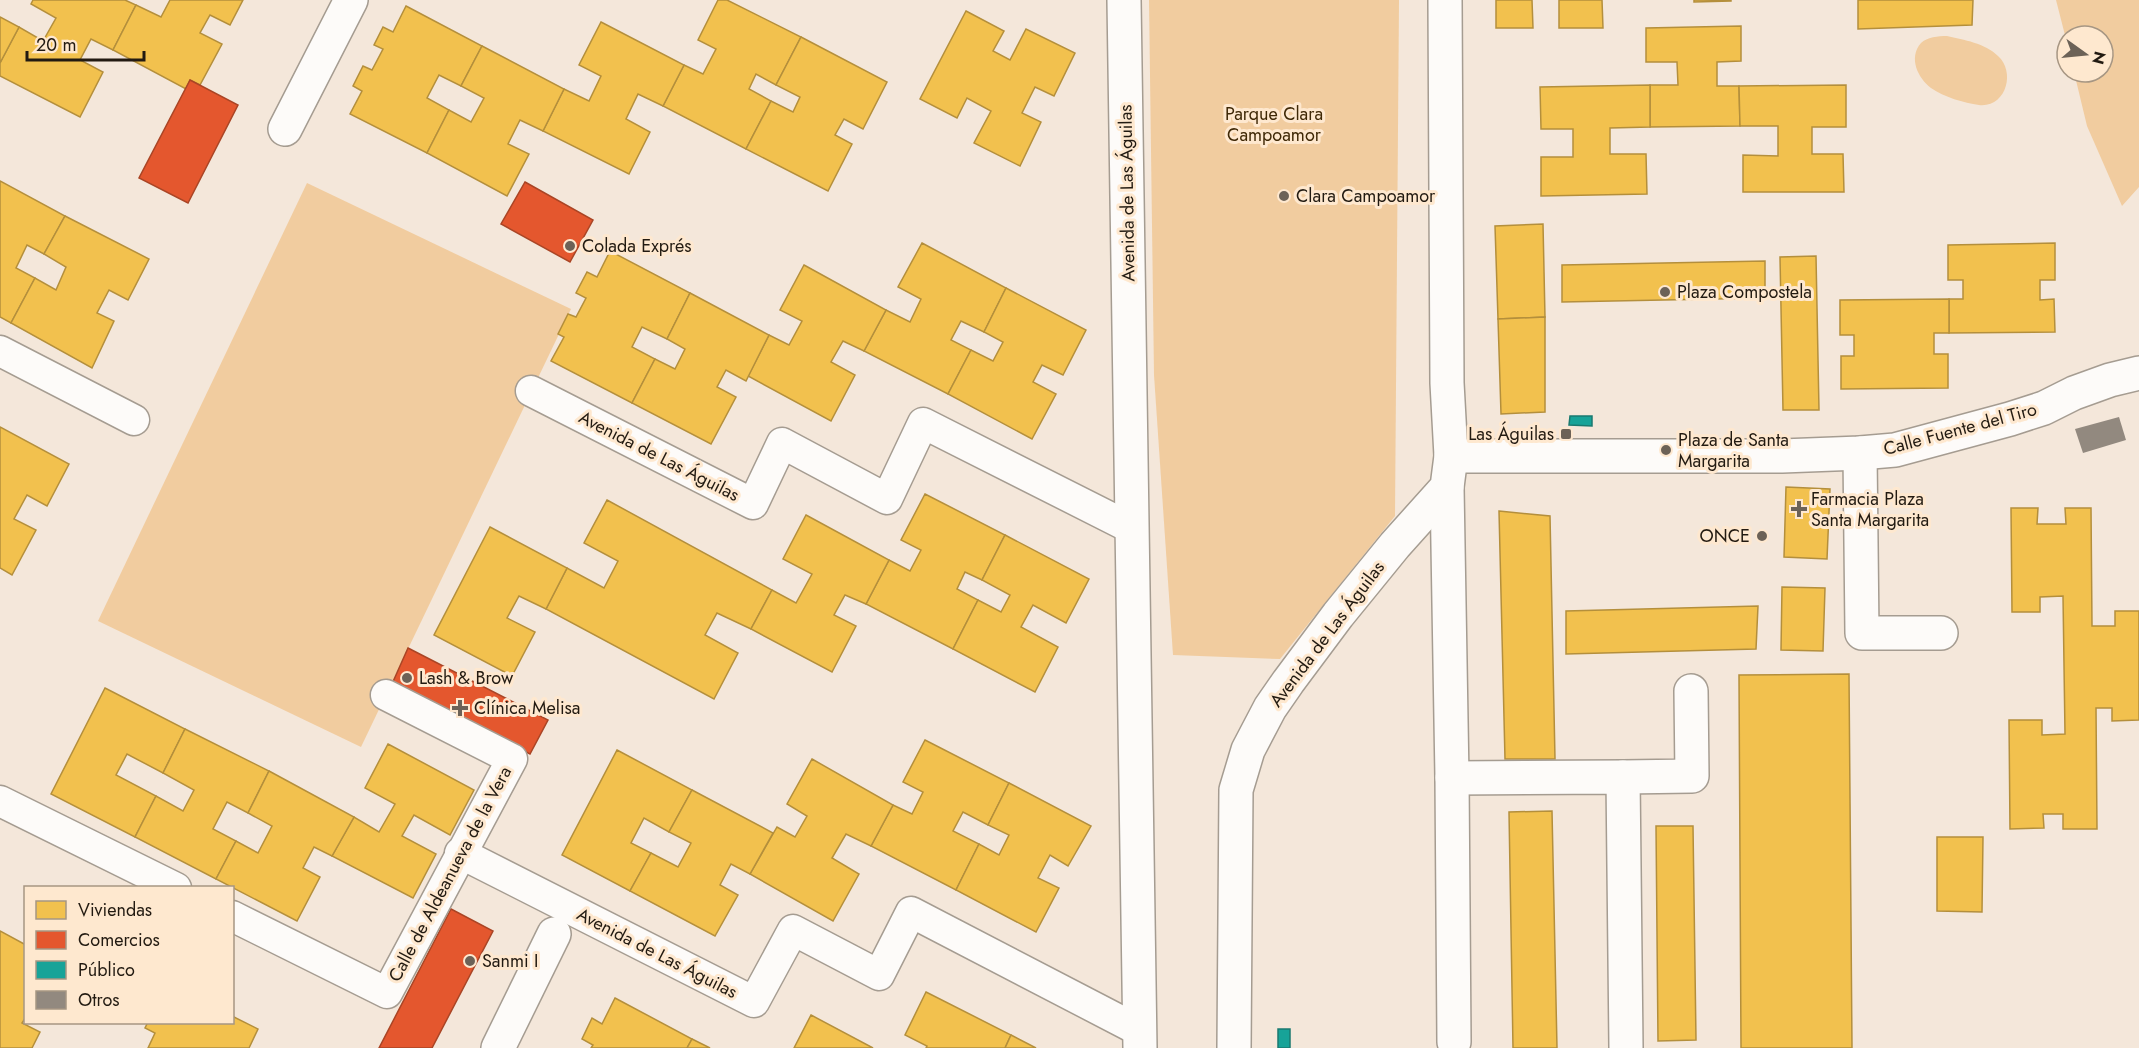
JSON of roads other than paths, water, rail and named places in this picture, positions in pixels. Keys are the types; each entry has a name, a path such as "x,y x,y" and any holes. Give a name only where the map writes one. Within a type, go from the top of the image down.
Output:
{"street":[{"path":"285,129 351,0"},
{"name":"Avenida de Las Águilas","path":"1124,0 1140,1040"},
{"path":"1445,0 1454,1042"},
{"path":"0,351 134,420"},
{"name":"Calle Fuente del Tiro","path":"1449,472 1895,450 2010,419 2044,408 2074,393 2110,380 2139,373"},
{"name":"Avenida de Las Águilas","path":"531,390 753,504 782,443 887,499 922,423 1133,529"},
{"path":"1860,453 1862,633 1941,633"},
{"name":"Avenida de Las Águilas","path":"1234,1048 1236,797 1240,772 1248,750 1270,708 1338,615 1395,545 1449,472"},
{"path":"1452,778 1692,776 1691,691"},
{"name":"Calle de Aldeanueva de la Vera","path":"234,917 387,993 512,759 386,695"},
{"path":"1623,777 1626,1047"},
{"path":"0,801 172,886"},
{"name":"Avenida de Las Águilas","path":"460,853 754,1002 792,930 879,975 912,912 1140,1040"},
{"path":"498,1048 554,934"}],"place":[{"name":"Clara Campoamor","path":"1284,196"},
{"name":"Colada Exprés","path":"570,246"},
{"name":"Plaza Compostela","path":"1665,292"},
{"name":"Las Águilas","path":"1566,434"},
{"name":"Plaza de Santa Margarita","path":"1666,450"},
{"name":"Farmacia Plaza Santa Margarita","path":"1799,509"},
{"name":"ONCE","path":"1762,536"},
{"name":"Lash & Brow","path":"407,678"},
{"name":"Clínica Melisa","path":"460,708"},
{"name":"Sanmi I","path":"470,961"}],"park label":[{"name":"Parque Clara Campoamor","path":"1274,124"}]}
